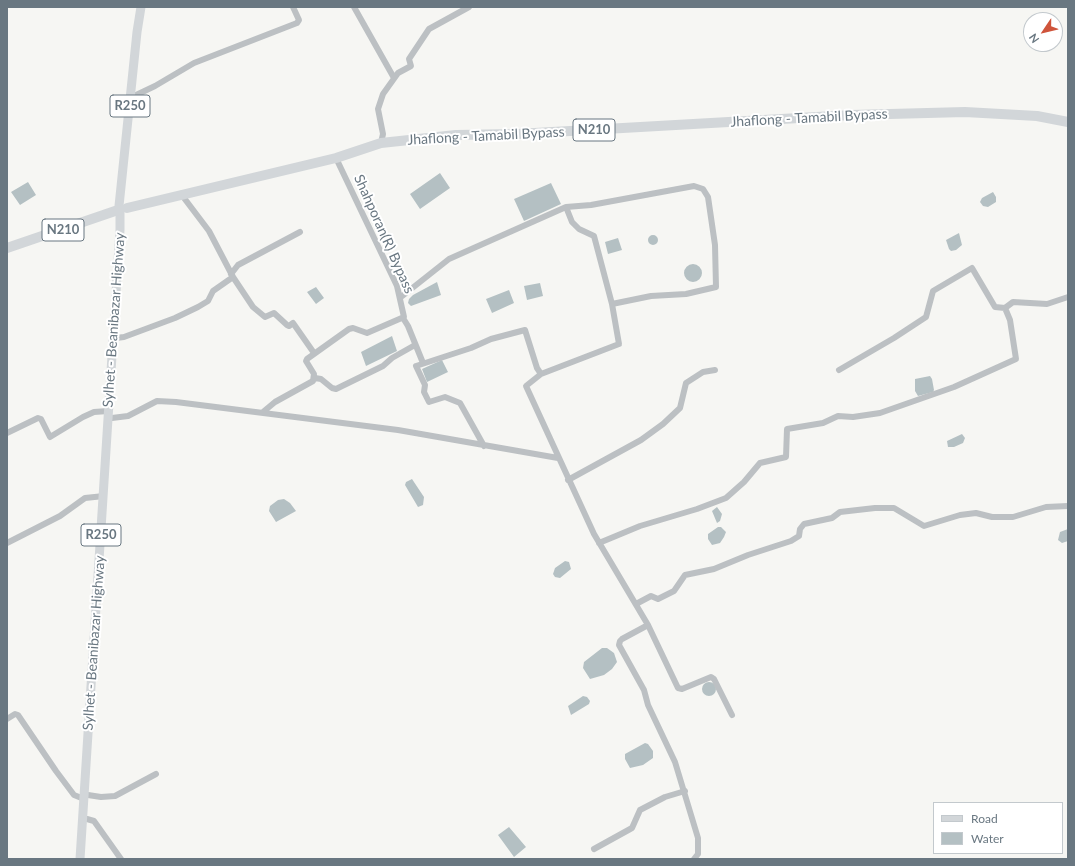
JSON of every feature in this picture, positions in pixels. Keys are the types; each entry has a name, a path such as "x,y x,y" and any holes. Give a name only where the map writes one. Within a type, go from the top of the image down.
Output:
{"highway":[{"name":"Jhaflong - Tamabil Bypass","path":"7,248 122,209 336,158 381,143 456,135 517,134 867,115 965,112 1037,116 1068,122"}],"main road":[{"name":"R250","path":"122,209 137,32 141,7"},
{"name":"R250","path":"122,209 144,7"},
{"name":"Sylhet - Beanibazar Highway","path":"84,859 87,819 86,797 104,496 116,338 122,209"},
{"name":"Sylhet - Beanibazar Highway","path":"80,859 86,797 122,209"}],"street":[{"path":"134,96 155,86 194,63 297,23 299,20 293,7"},
{"path":"354,7 394,78"},
{"path":"381,143 383,134 378,109 383,94 398,73 411,66 409,59 429,29 468,7"},
{"name":"Shahporan(R) Bypass","path":"336,158 400,297 404,312 403,318 408,326 423,363"},
{"path":"400,297 449,259 566,207 591,205 694,186 703,189 708,197 715,245 716,287 686,294 651,296 612,304"},
{"path":"181,194 209,231 232,276 253,307 265,318 274,313 287,325 293,323 314,353"},
{"path":"566,207 572,222 579,229 594,236 612,304 619,344 541,374 526,386 568,480 599,543 648,625 678,688 682,689 711,677 714,679 732,715"},
{"path":"116,338 124,337 175,318 198,307 208,301 213,291 232,276 238,265 300,232"},
{"path":"839,370 894,338 926,316 933,291 972,268 981,280 995,307 1005,308 1013,302 1047,304 1068,297"},
{"path":"599,543 640,526 697,509 726,498 744,482 760,463 786,457 787,429 823,423 838,416 853,417 880,413 954,387 1016,359 1010,320 1005,308"},
{"path":"315,378 306,361 314,353 349,329 353,328 367,333 403,318"},
{"path":"484,446 460,403 445,397 429,402 424,392 425,385 416,366 471,348 491,339 525,330 537,368 541,374"},
{"path":"263,412 275,402 315,378 321,379 332,388 336,389 383,366 392,358 415,345"},
{"path":"568,480 640,440 664,424 680,408 686,384 703,372 715,370"},
{"path":"7,433 38,418 41,419 50,437 94,412 128,416 156,401 263,412 398,430 558,458"},
{"path":"7,543 60,516 85,498 104,496"},
{"path":"636,604 650,596 658,599 674,591 685,575 714,569 748,555 791,541 799,536 800,529 804,524 832,518 840,512 875,508 894,508 924,526 960,515 976,513 992,517 1013,517 1046,507 1068,506"},
{"path":"648,625 622,639 619,645 644,690 648,705 675,762 698,838 698,854 694,859"},
{"path":"7,718 15,714 18,715 74,795 86,797 115,796 156,774"},
{"path":"594,849 632,828 640,810 665,797 685,791"},
{"path":"87,819 94,821 121,859"}],"water":[{"path":"440,173 450,188 420,209 410,194"},
{"path":"28,182 36,195 20,205 11,192"},
{"path":"551,183 561,204 524,221 514,199"},
{"path":"993,192 996,197 996,202 988,207 983,206 980,202 982,198"},
{"path":"959,233 962,245 956,250 951,251 946,240"},
{"path":"651,235 655,235 658,240 655,245 651,245 648,242 648,238"},
{"path":"618,238 622,250 608,254 605,242"},
{"path":"693,264 699,267 702,273 699,279 693,282 687,279 684,273 687,267"},
{"path":"437,282 441,295 411,306 408,303 409,299 413,295"},
{"path":"540,283 543,296 527,300 524,286"},
{"path":"316,287 324,298 316,304 307,292"},
{"path":"509,290 514,303 492,313 486,299"},
{"path":"392,336 397,351 366,366 361,352"},
{"path":"442,360 448,372 427,382 422,369"},
{"path":"930,376 932,379 933,392 918,396 915,391 915,379"},
{"path":"962,434 965,438 963,443 954,447 948,447 947,441"},
{"path":"412,479 424,497 423,505 418,507 405,485 406,482"},
{"path":"284,499 290,503 296,511 276,522 269,511 270,506 278,500"},
{"path":"717,507 722,514 720,521 717,523 712,511"},
{"path":"718,527 721,527 726,532 720,543 712,545 708,539 708,534"},
{"path":"1068,529 1068,541 1062,543 1058,540 1060,532"},
{"path":"565,561 569,562 571,569 560,578 555,577 553,574 555,568"},
{"path":"602,648 607,648 614,653 617,662 612,669 604,675 590,679 583,668 584,662"},
{"path":"706,682 712,682 716,686 716,692 712,696 706,696 702,692 702,686"},
{"path":"583,696 587,697 590,701 589,704 571,715 568,706"},
{"path":"645,743 648,744 653,751 653,758 643,765 630,768 625,759 625,754"},
{"path":"509,827 526,847 514,857 498,835"}]}
